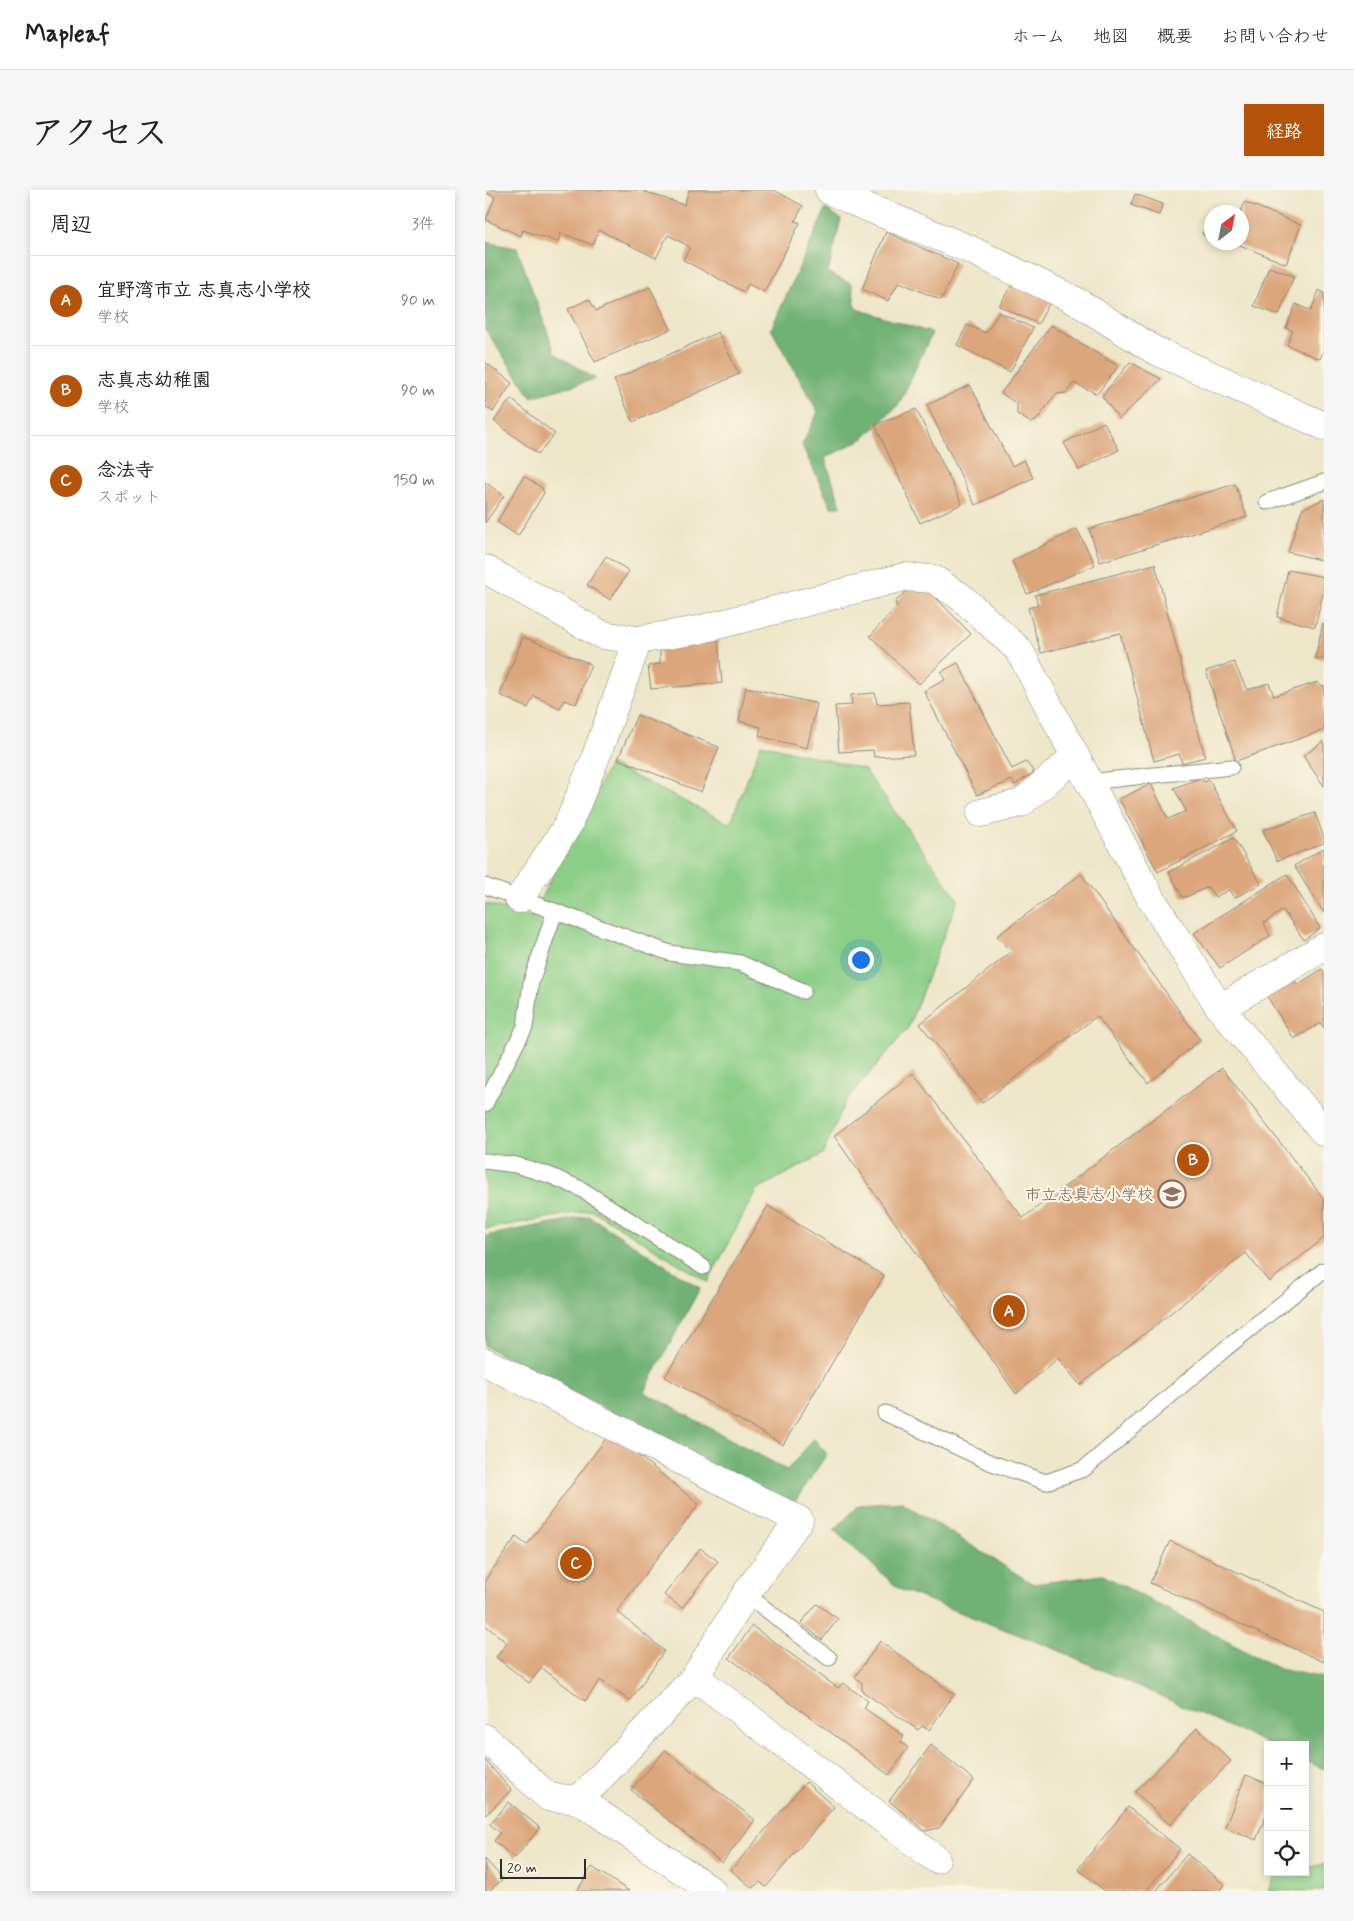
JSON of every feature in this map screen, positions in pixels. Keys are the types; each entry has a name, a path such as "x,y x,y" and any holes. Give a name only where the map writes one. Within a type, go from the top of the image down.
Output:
{"street":[{"path":"829,190 852,202 979,254 1076,301 1154,350 1324,426"},
{"path":"485,569 602,634 638,640 698,630 905,577 933,580 961,597 1019,650 1149,895 1220,1008 1324,1132"},
{"path":"519,899 568,825 595,759 638,640"},
{"path":"981,813 1021,803 1075,757"},
{"path":"1220,1008 1324,947"},
{"path":"485,1362 799,1520 746,1594 695,1677 579,1800"},
{"path":"695,1677 936,1859"},
{"path":"485,1738 549,1797 579,1800 712,1891"}],"lane":[{"path":"1267,502 1324,482"},
{"path":"1088,782 1231,767"},
{"path":"485,886 670,953 740,963 803,991"},
{"path":"485,1104 525,1027 531,982 555,911"},
{"path":"485,1161 549,1175 581,1190 703,1267"},
{"path":"885,1413 989,1462 1046,1482 1084,1469 1225,1349 1324,1270"},
{"path":"746,1594 829,1658"}],"green space":[{"path":"826,209 841,219 828,273 852,284 856,309 932,333 899,404 864,438 825,458 841,507 831,507 802,445 818,412 771,329"},
{"path":"485,242 517,248 555,353 596,379 531,397 485,329"},
{"path":"761,744 864,769 958,899 908,1028 845,1102 823,1154 756,1190 708,1282 592,1210 485,1229 485,903 531,917 610,764 730,824"},
{"path":"589,1216 700,1288 644,1392 787,1470 814,1439 827,1454 791,1507 485,1346 485,1236"},
{"path":"902,1502 1033,1584 1103,1575 1279,1669 1324,1678 1324,1769 1309,1763 1309,1741 1264,1742 1053,1648 899,1589 834,1530 859,1505"},
{"path":"1324,1864 1324,1891 1268,1891 1276,1876 1309,1876 1309,1867"}],"building":[{"path":"490,190 640,190 684,205 689,190 774,190 803,206 795,221 800,223 764,292 748,284 744,292 683,260 690,247 668,235 656,258 599,230 593,245 561,233 558,242 523,230 521,236 486,220 495,197 488,194"},
{"path":"1135,194 1163,204 1159,215 1131,205"},
{"path":"1245,202 1301,225 1286,264 1249,249 1249,205 1244,205"},
{"path":"886,232 958,264 941,300 899,282 888,301 862,289"},
{"path":"1269,267 1294,276 1279,315 1254,306"},
{"path":"1014,281 1051,300 1038,324 999,306"},
{"path":"650,287 671,329 595,362 568,309 589,299 596,311"},
{"path":"1319,290 1324,293 1324,349 1320,359 1287,345 1293,331 1286,328 1296,304 1311,311"},
{"path":"999,312 1033,328 1010,372 957,345 967,325 986,333"},
{"path":"1051,325 1118,366 1097,394 1074,383 1066,393 1056,394 1036,421 1031,423 1017,414 1017,404 1001,393"},
{"path":"718,332 739,374 633,422 614,380"},
{"path":"485,362 512,383 493,412 485,406"},
{"path":"1130,362 1161,379 1119,419 1102,396"},
{"path":"970,385 1012,466 1024,460 1033,478 975,505 927,405"},
{"path":"511,399 555,434 538,454 494,421"},
{"path":"916,409 962,504 920,523 875,425"},
{"path":"1104,422 1119,450 1079,470 1064,443"},
{"path":"524,476 542,488 544,493 518,536 497,522"},
{"path":"485,482 504,496 485,523"},
{"path":"1235,484 1247,517 1100,562 1089,529"},
{"path":"1324,499 1324,561 1288,552 1302,509"},
{"path":"1077,529 1095,565 1027,594 1012,561"},
{"path":"606,556 629,571 610,600 587,585"},
{"path":"1155,564 1205,757 1182,763 1179,754 1154,761 1120,633 1041,653 1028,608 1038,605 1035,595"},
{"path":"1288,570 1324,577 1324,589 1315,627 1277,617"},
{"path":"916,582 935,597 971,634 919,684 870,636 897,606 895,602"},
{"path":"1324,623 1324,659 1315,658"},
{"path":"523,637 591,664 576,704 564,700 560,708 534,696 528,708 500,695"},
{"path":"718,639 722,683 651,689 648,666 660,664 660,641"},
{"path":"1234,662 1247,690 1269,683 1274,696 1318,682 1321,686 1324,685 1324,730 1236,761 1206,671"},
{"path":"958,663 1012,769 1026,762 1034,772 1015,785 1012,780 977,795 924,691 945,680 941,672"},
{"path":"746,687 817,704 807,748 759,736 761,727 739,721"},
{"path":"875,693 877,704 909,702 914,755 874,757 873,750 839,752 835,706 852,705 851,695"},
{"path":"637,715 719,747 701,792 618,759"},
{"path":"1324,741 1324,786 1303,756"},
{"path":"1200,778 1204,782 1209,780 1237,831 1158,872 1119,799 1151,784 1168,819 1186,811 1174,788"},
{"path":"1315,813 1324,843 1277,861 1263,830"},
{"path":"1234,838 1261,884 1234,898 1229,890 1215,897 1208,887 1183,898 1169,872"},
{"path":"1324,848 1324,913 1294,866"},
{"path":"1081,874 1200,1040 1148,1083 1097,1016 982,1103 920,1024 1011,952 997,936"},
{"path":"1287,874 1320,928 1304,940 1283,910 1264,923 1270,936 1220,968 1194,933"},
{"path":"1322,969 1324,972 1324,1028 1321,1023 1294,1039 1265,993 1292,976 1297,985"},
{"path":"1222,1068 1324,1199 1324,1238 1269,1282 1246,1253 1080,1385 1058,1358 1016,1394 834,1136 913,1073 1023,1218"},
{"path":"768,1206 884,1276 783,1445 665,1377"},
{"path":"610,1433 699,1504 617,1611 664,1651 630,1701 600,1680 585,1701 542,1668 529,1683 496,1657 507,1643 485,1625 485,1580 516,1537 527,1545"},
{"path":"1170,1541 1324,1612 1324,1662 1150,1583"},
{"path":"700,1548 718,1561 682,1608 664,1595"},
{"path":"817,1604 838,1619 822,1640 801,1623"},
{"path":"752,1626 838,1688 843,1683 868,1701 864,1708 904,1736 901,1742 908,1748 889,1775 729,1658"},
{"path":"880,1641 954,1694 929,1730 922,1726 918,1730 862,1691 862,1683 855,1677"},
{"path":"1197,1728 1231,1761 1170,1825 1135,1792"},
{"path":"931,1745 974,1780 939,1828 925,1831 889,1801"},
{"path":"665,1750 755,1820 722,1863 631,1790"},
{"path":"485,1760 511,1790 485,1816"},
{"path":"1246,1775 1264,1782 1264,1821 1256,1840 1225,1827"},
{"path":"806,1782 834,1807 766,1887 760,1882 752,1888 731,1870"},
{"path":"509,1802 540,1828 515,1858 494,1841 500,1833 490,1824"},
{"path":"1128,1807 1180,1849 1146,1891 1105,1891 1078,1869"},
{"path":"1187,1854 1225,1885 1219,1891 1156,1891"},
{"path":"485,1859 503,1879 489,1891 485,1891"},
{"path":"592,1867 629,1891 577,1891"}],"place":[{"name":"志真志幼稚園","path":"1193,1160"},
{"name":"市立志真志小学校","path":"1172,1194"},
{"name":"宜野湾市立 志真志小学校","path":"1009,1311"},
{"name":"念法寺","path":"576,1563"}]}
